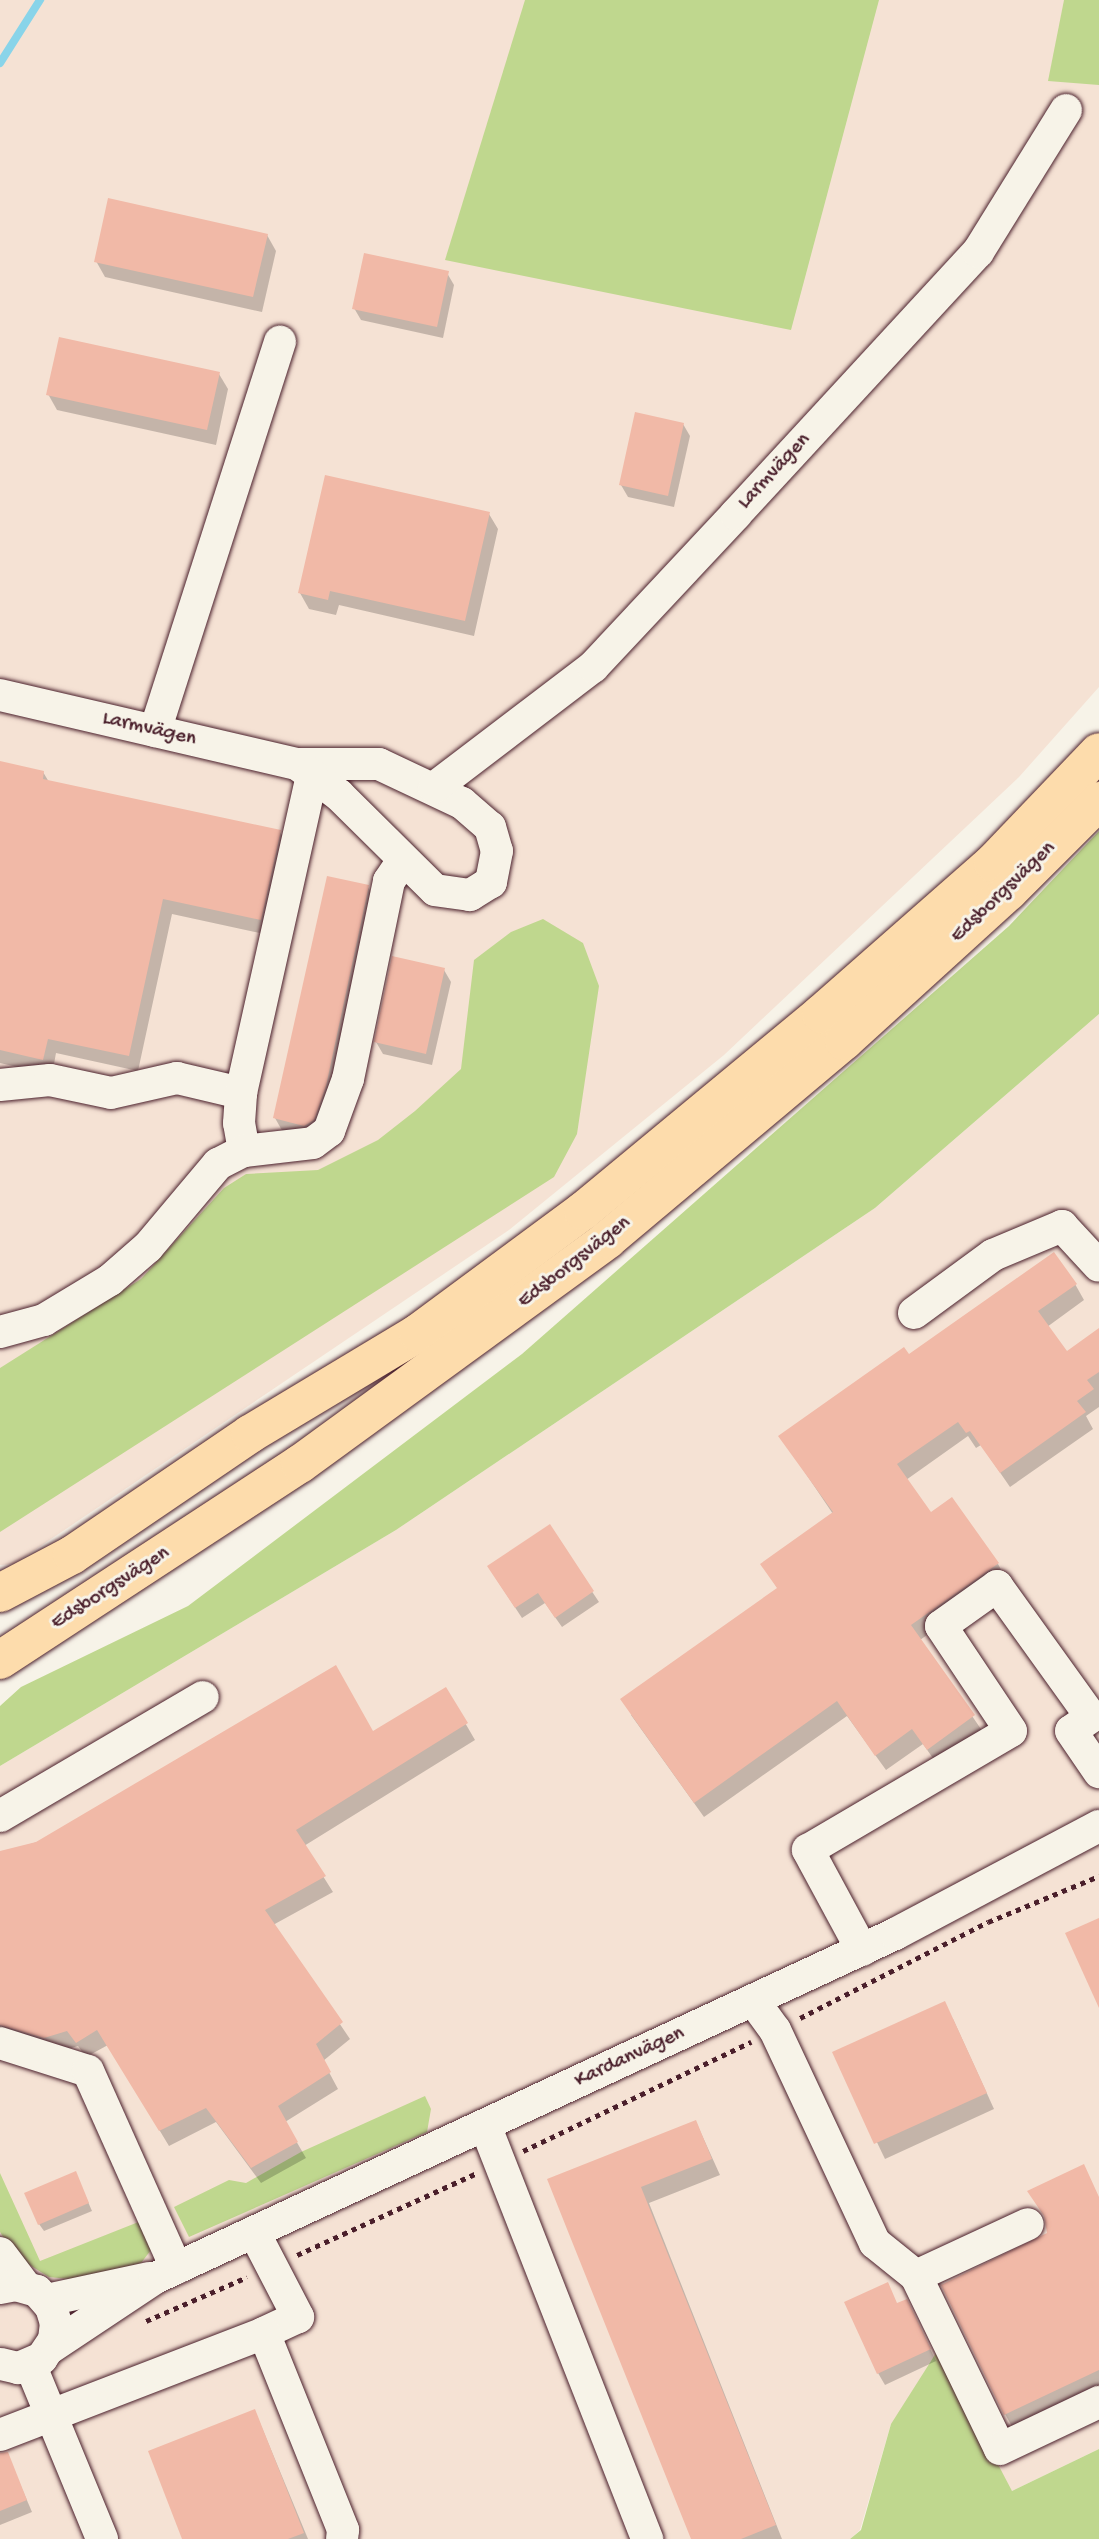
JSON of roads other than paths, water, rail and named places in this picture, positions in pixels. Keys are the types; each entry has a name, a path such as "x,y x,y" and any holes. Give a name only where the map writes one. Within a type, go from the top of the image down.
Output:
{"highway":[{"name":"Edsborgsvägen","path":"0,1593 72,1555 250,1434 418,1333 583,1212 821,1014 993,863 1099,752"},
{"name":"Edsborgsvägen","path":"0,1660 300,1464 608,1239 844,1041 1008,892 1099,801"}],"street":[{"name":"Larmvägen","path":"434,788 593,667 708,544 978,252 1066,110"},
{"path":"155,732 279,342"},
{"name":"Larmvägen","path":"0,695 305,770 379,764 434,788 491,827 497,851 491,882 470,895 435,890 402,862 339,795 305,770"},
{"path":"244,1151 239,1124 241,1093 305,770"},
{"path":"0,1332 44,1320 110,1280 148,1247 218,1164 244,1151 313,1143 329,1131 348,1079 389,881 402,862"},
{"path":"0,1084 50,1080 111,1093 177,1078 241,1093"},
{"path":"914,1313 993,1255 1062,1226 1099,1266"},
{"path":"862,1950 808,1850 1011,1731 941,1626 996,1586 1091,1717 1071,1731 1099,1772"},
{"path":"0,1816 204,1697"},
{"name":"Kardanvägen","path":"27,2359 165,2273 862,1950 1099,1826"},
{"path":"753,2000 775,2031 875,2243 916,2276 1000,2449 1099,2402"},
{"path":"0,2043 88,2071 165,2273"},
{"path":"485,2125 647,2539"},
{"path":"916,2276 1028,2224"},
{"path":"0,2435 264,2333 298,2317 274,2265 254,2232"},
{"path":"0,2253 24,2291 56,2323 27,2359 53,2414 102,2539"},
{"name":"Kardanvägen","path":"24,2291 165,2273"},
{"path":"264,2333 343,2530 342,2539"}],"waterway":[{"path":"0,63 40,0"}]}
